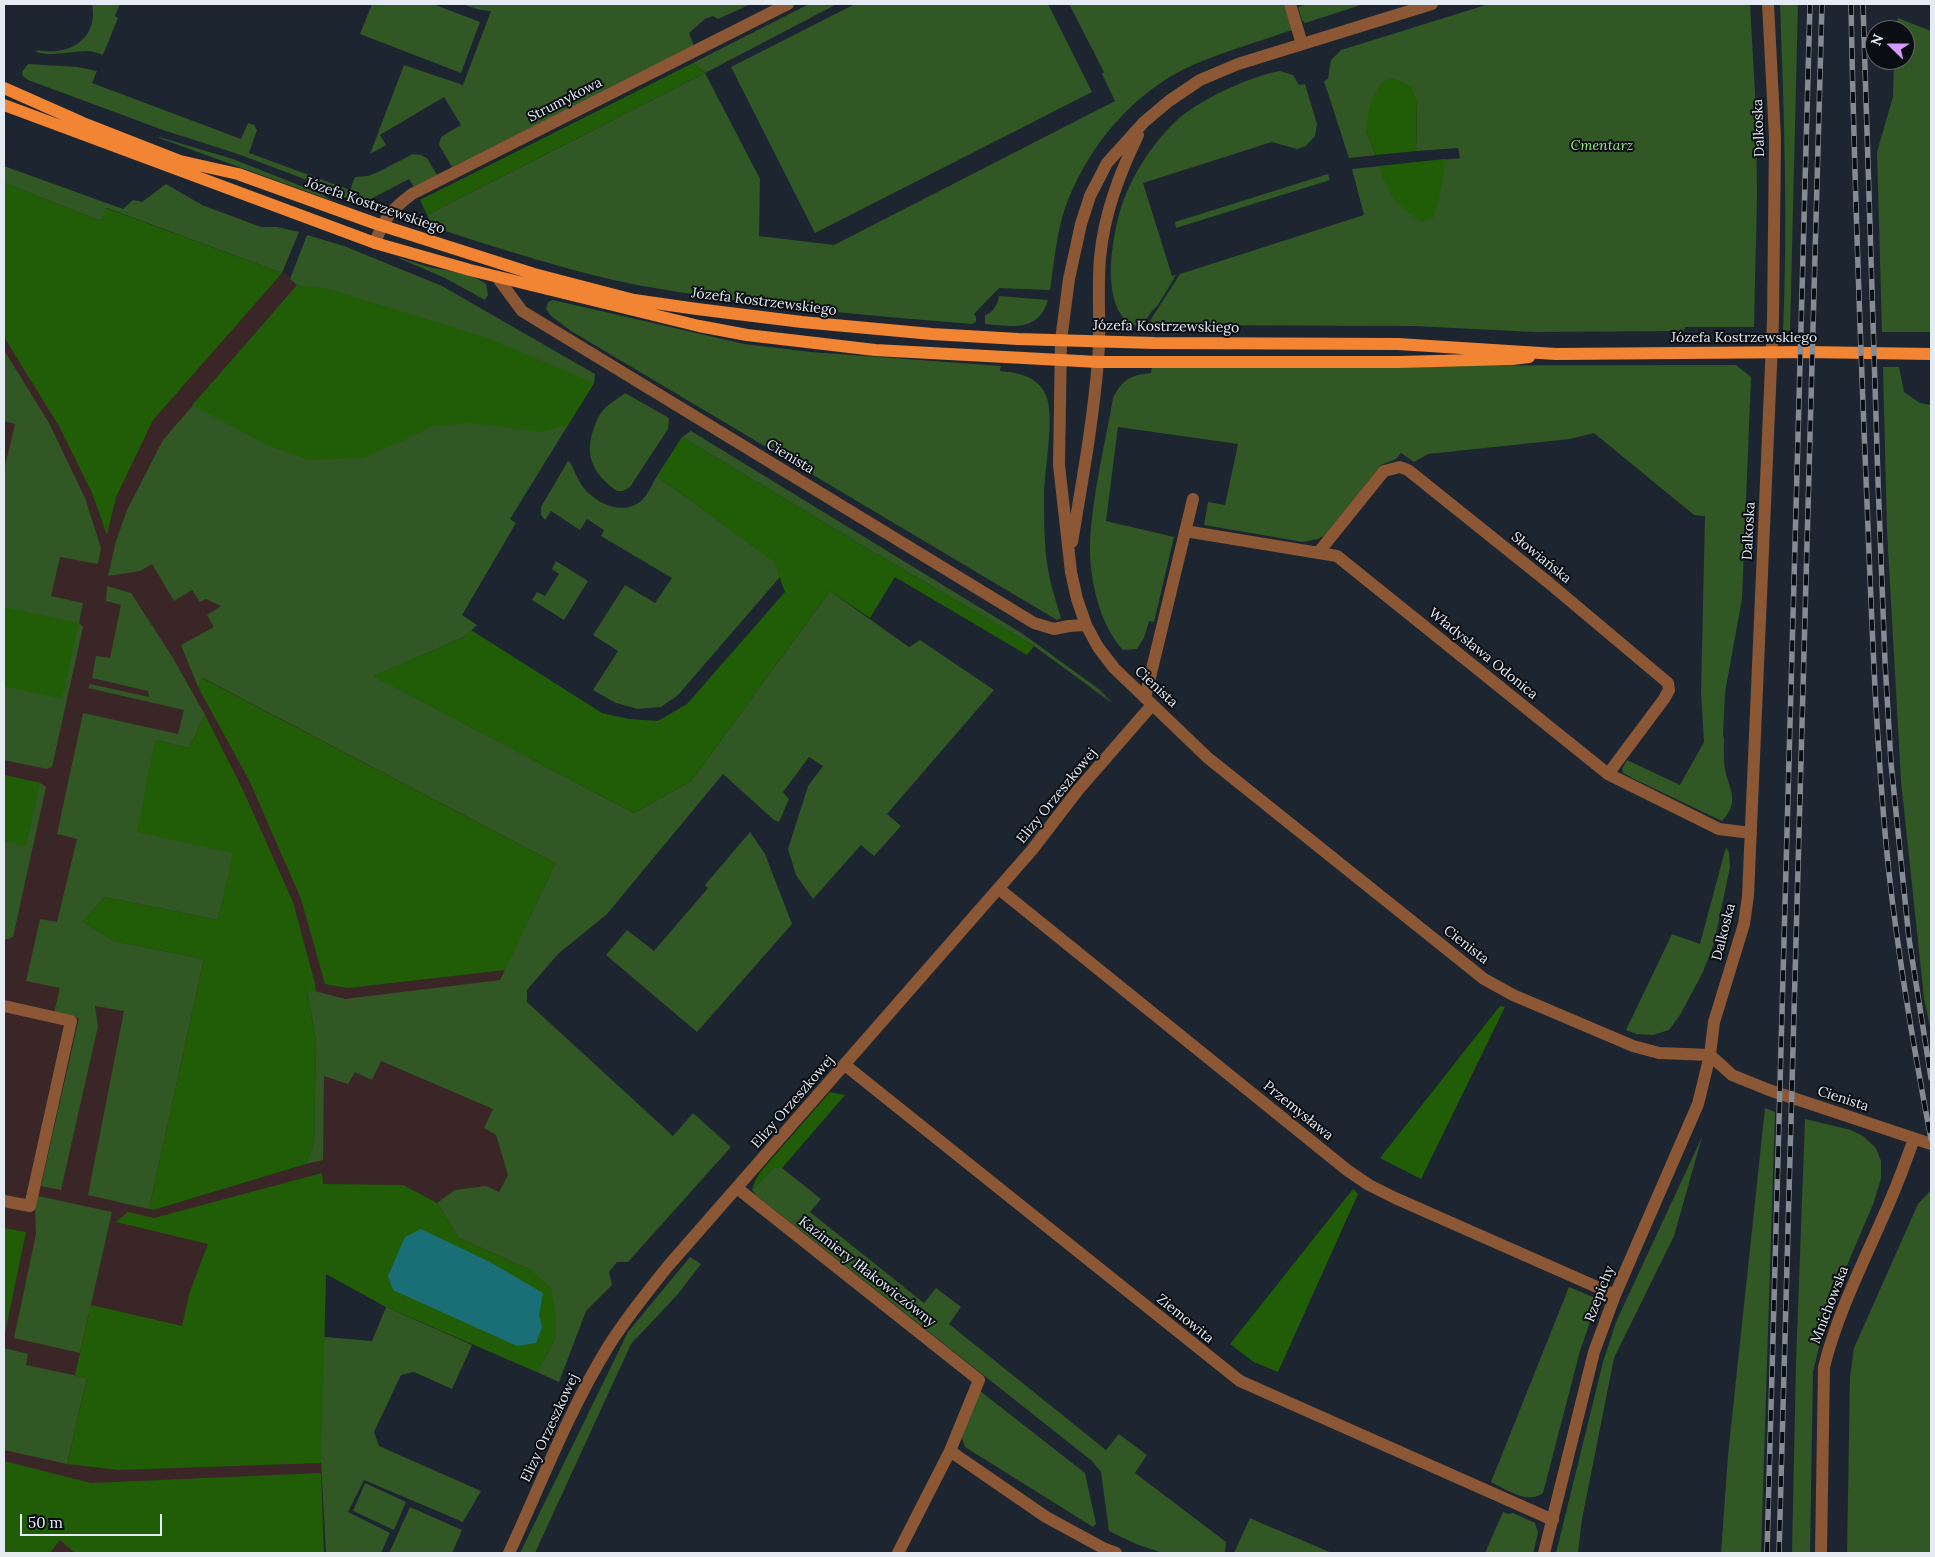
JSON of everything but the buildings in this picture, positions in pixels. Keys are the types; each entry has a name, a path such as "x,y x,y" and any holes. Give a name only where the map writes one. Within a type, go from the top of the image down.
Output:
{"main road":[{"name":"Józefa Kostrzewskiego","path":"4,88 83,123 180,161 238,174 381,225 534,274 634,300 802,322 932,334 1061,340 1398,344 1556,354 1688,352 1931,354"},
{"name":"Józefa Kostrzewskiego","path":"4,105 375,243 497,277 689,324 747,335 875,350 1098,362 1398,362 1512,359 1556,354"}],"street":[{"name":"Strumykowa","path":"375,243 381,225 396,205 412,194 788,4"},
{"path":"1290,4 1302,44"},
{"name":"Cienista","path":"1432,4 1238,64 1200,80 1169,101 1144,122 1108,162 1090,196 1074,254 1061,340 1059,465 1077,599 1086,625 1098,647 1114,668 1208,758 1484,979 1512,995 1633,1046 1659,1052 1710,1055 1732,1075 1741,1079 1791,1098 1931,1144"},
{"name":"Dalkoska","path":"1710,1055 1714,1022 1744,924 1748,896 1773,320 1776,138 1768,4"},
{"name":"Cienista","path":"1070,557 1093,414 1100,341 1100,260 1104,226 1122,168 1144,122"},
{"name":"Cienista","path":"497,277 522,311 1034,623 1054,629 1086,625"},
{"name":"Słowiańska","path":"1318,553 1384,471 1400,467 1408,470 1549,583 1668,683 1669,690 1664,699 1608,774"},
{"path":"1149,702 1193,499"},
{"name":"Władysława Odonica","path":"1185,531 1338,556 1608,774 1719,829 1751,833"},
{"name":"Elizy Orzeszkowej","path":"509,1553 574,1410 608,1346 646,1293 999,889 1149,702"},
{"name":"Przemysława","path":"999,889 1324,1152 1369,1185 1615,1295"},
{"path":"4,1006 72,1021 30,1206 4,1201"},
{"name":"Rzepichy","path":"1544,1553 1594,1352 1615,1295 1698,1104 1710,1055"},
{"name":"Ziemowita","path":"845,1065 1240,1381 1553,1520"},
{"name":"Mnichowska","path":"1821,1553 1824,1366 1842,1308 1896,1189 1914,1139"},
{"name":"Kazimiery Iłłakowiczówny","path":"737,1188 979,1380 950,1451"},
{"path":"898,1553 950,1451 1046,1517 1105,1550 1116,1553"}],"shaded area":[{"path":"4,183 147,224 287,274 298,285 192,405 116,541 594,792 555,863 456,1073 652,1162 628,1262 617,1262 609,1272 612,1285 586,1311 559,1382 386,1307 326,1274 321,1468 324,1553 4,1553"}],"green space":[{"path":"92,4 120,4 115,16 118,18 103,55 87,51 55,54 36,52 38,50 60,51 79,42 91,27 93,16"},
{"path":"372,4 433,4 480,22 461,73 360,34"},
{"path":"462,4 751,4 718,19 713,16 705,19 689,33 694,46 452,167 439,145 441,137 461,125 444,97 380,135 386,145 370,154 404,65 463,85 491,11 480,10"},
{"path":"809,4 837,4 705,73 693,63"},
{"path":"855,4 1048,4 1092,92 815,233 731,67"},
{"path":"1069,4 1284,4 1292,30 1195,64 1173,75 1152,89 1132,106 1114,124 1099,144 1073,188 1059,231 1050,290 999,288 974,314 976,322 972,324 762,304 637,285 560,266 433,227 427,215 705,73 760,179 759,236 834,245 1115,101 1102,74 1104,72"},
{"path":"1307,4 1364,4 1305,23 1302,20 1298,7"},
{"name":"Cmentarz","path":"1489,4 1750,4 1756,112 1757,196 1754,327 1685,327 1684,331 1535,332 1414,326 1156,325 1146,327 1180,274 1364,215 1352,169 1460,158 1458,148 1416,151 1417,102 1366,131 1376,155 1349,158 1324,81 1328,79 1331,60 1341,50"},
{"path":"1780,4 1798,4 1790,331 1783,331 1785,208"},
{"path":"1915,25 1931,31 1931,332 1882,332 1877,152 1893,97 1894,70 1915,70"},
{"path":"693,63 705,73 427,215 420,200"},
{"path":"28,64 77,67 97,71 92,83 241,139 248,123 254,125 257,130 249,153 350,190 355,177 368,176 413,154 427,158 437,175 414,187 409,179 369,200 358,202 238,154 163,130 28,80 23,76 22,72"},
{"path":"1280,71 1293,75 1299,85 1305,84 1317,124 1315,136 1306,146 1297,149 1272,142 1143,183 1172,276 1176,275 1158,305 1141,327 1126,320 1117,307 1112,289 1113,247 1121,208 1130,184 1141,165 1167,130 1185,114 1224,90 1253,78"},
{"path":"1394,78 1411,87 1417,102 1416,151 1376,155 1366,131 1369,107 1381,82"},
{"path":"159,138 233,159 321,194 333,201"},
{"path":"1445,159 1444,174 1434,217 1422,222 1406,211 1395,199 1386,184 1379,166"},
{"path":"4,166 123,209 133,200 142,202 166,184 202,205 261,227 277,227 299,232 282,273 107,208 101,221 4,183"},
{"path":"1328,174 1330,180 1176,228 1175,222"},
{"path":"4,183 101,221 106,208 282,273 153,420 116,497 107,535 92,493 59,426 4,337"},
{"path":"307,235 344,246 442,286 595,374 594,383 510,519 516,523 462,615 477,625 464,637 374,676 634,813 691,781 830,591 909,647 920,640 994,690 887,814 901,826 874,856 861,845 813,899 796,875 788,849 808,786 823,766 809,757 783,792 789,799 779,822 774,820 723,774 607,914 558,954 527,990 527,1002 673,1136 693,1113 731,1147 628,1262 617,1262 609,1272 612,1285 586,1311 559,1382 537,1372 555,1339 531,1270 459,1238 437,1203 455,1190 486,1186 499,1192 508,1175 496,1135 484,1128 493,1109 381,1061 372,1080 355,1072 348,1084 324,1076 323,1160 306,1164 314,1143 316,1042 307,989 345,999 500,980 555,863 203,678 198,687 181,645 214,627 207,615 221,606 206,599 200,602 192,590 174,601 152,564 140,571 108,576 116,541 127,510 163,440 297,285 290,279"},
{"path":"394,256 429,267 471,275 486,284 488,295 485,300 445,278"},
{"path":"298,285 325,288 488,338 594,383 568,425 542,432 470,423 433,426 362,458 309,460 269,446 192,405"},
{"path":"999,296 1048,300 1038,318 1031,323 1014,326 985,324 985,315 995,308"},
{"path":"553,300 744,344 811,352 1001,366 1000,371 1015,373 1034,380 1044,391 1049,407 1050,418 1044,493 1045,541 1049,576 1061,618 1057,620 571,331 551,316 546,309 548,302"},
{"path":"4,350 49,423 85,498 101,548 98,564 60,557 51,596 83,603 79,623 83,627 52,767 47,769 4,760 4,470 15,424 4,421"},
{"path":"1736,365 1751,377 1742,599 1725,692 1723,735 1725,770 1732,793 1732,804 1722,821 1632,778 1623,773 1622,769 1627,760 1680,785 1704,742 1701,692 1705,516 1694,515 1594,433 1570,439 1428,454 1414,462 1401,453 1396,459 1381,465 1325,535 1318,539 1303,542 1204,525 1208,502 1225,505 1238,444 1118,427 1106,521 1174,537 1154,622 1149,621 1144,638 1137,649 1123,650 1102,614 1091,571 1090,543 1096,489 1113,398 1123,383 1137,375 1151,373 1152,366"},
{"path":"1883,367 1899,367 1904,392 1920,403 1931,405 1931,1032 1924,998 1901,781 1887,531"},
{"path":"625,393 669,418 668,429 630,487 623,491 617,491 597,472 593,465 590,449 593,431 601,413"},
{"path":"691,431 1023,634 1100,690 1112,703 1034,646 682,437"},
{"path":"682,437 1034,646 1027,655 895,577 870,618 830,591 691,781 634,813 373,676 464,637 471,630 602,713 629,719 658,721 687,704 785,592 774,562 657,476"},
{"path":"568,461 583,487 596,499 613,507 630,507 638,503 645,497 657,476 775,562 780,577 678,695 661,707 638,709 616,703 593,690 618,651 593,635 625,585 655,603 672,578 601,536 604,530 587,519 580,530 551,511 545,520 541,515 541,507"},
{"path":"556,561 588,581 564,620 532,600 537,592 545,596 559,574 552,569"},
{"path":"107,586 131,593 173,658 205,715 189,748 155,740 234,852 218,920 104,897 83,922 114,941 204,959 149,1209 88,1195 124,1011 95,1006 98,1026 61,1190 41,1186 79,1018 54,1013 60,988 26,981 40,919 57,922 77,839 57,834 83,713 178,734 184,710 88,688 90,684 149,697 148,691 92,678 96,656 110,658 121,605 106,601"},
{"path":"4,607 79,623 62,699 4,686"},
{"path":"202,678 555,863 505,970 348,988 325,984 301,899 250,782 198,687"},
{"path":"205,715 242,788 293,902 315,984 316,992 307,990 316,1042 314,1143 306,1164 153,1210 149,1209 204,959 113,941 83,922 104,897 218,920 233,853 137,832 155,740 189,748"},
{"path":"4,775 40,783 46,787 13,937 4,940"},
{"path":"4,775 40,783 26,846 4,841"},
{"path":"750,832 765,854 792,924 697,1032 606,955 627,930 654,951 708,888 705,885"},
{"path":"1726,847 1729,853 1730,867 1714,943 1703,972 1680,1015 1669,1030 1653,1035 1636,1034 1626,1030 1672,934 1700,944"},
{"path":"1500,1006 1505,1007 1421,1179 1380,1158"},
{"path":"830,1092 845,1095 782,1168 773,1168 752,1190 761,1171"},
{"path":"1765,1108 1775,1112 1761,1553 1721,1553 1728,1455"},
{"path":"1805,1119 1851,1130 1863,1136 1876,1148 1881,1161 1881,1178 1874,1202 1828,1310 1813,1372 1810,1553 1792,1553 1796,1362"},
{"path":"1702,1137 1674,1236 1614,1358 1582,1519 1578,1553 1556,1553 1603,1362 1616,1322"},
{"path":"773,1168 782,1168 821,1199 810,1212 924,1303 936,1288 961,1307 949,1324 1106,1450 1119,1434 1147,1455 1135,1473 1226,1542 1225,1553 1163,1553 1136,1544 1109,1531 1101,1472 1092,1461 756,1195 752,1190"},
{"path":"322,1173 323,1184 403,1185 437,1203 459,1238 531,1270 551,1288 556,1315 555,1339 537,1372 386,1307 326,1274 321,1463 119,1470 67,1464 87,1379 75,1375 91,1305 182,1326 190,1291 208,1244 116,1222 128,1212 154,1218"},
{"path":"1353,1189 1358,1194 1278,1372 1254,1362 1230,1344"},
{"path":"1931,1190 1931,1553 1847,1553 1850,1377 1854,1348 1918,1204"},
{"path":"38,1196 112,1212 80,1353 14,1338 36,1234 35,1209"},
{"path":"4,1228 26,1232 4,1338"},
{"path":"690,1257 701,1264 678,1294 631,1344 535,1553 520,1553 628,1332"},
{"path":"1569,1287 1593,1297 1596,1305 1580,1351 1543,1493 1537,1496 1523,1497 1491,1482"},
{"path":"386,1307 472,1345 452,1389 414,1372 401,1375 374,1432 379,1446 481,1491 463,1522 364,1480 348,1512 390,1533 381,1553 326,1553 314,1336 372,1341"},
{"path":"4,1348 28,1354 26,1365 87,1378 67,1464 4,1450"},
{"path":"980,1391 1085,1473 1096,1524 1093,1527 965,1447 961,1435"},
{"path":"4,1461 91,1483 321,1473 324,1553 75,1553 60,1540 50,1553 4,1553"},
{"path":"365,1483 406,1502 394,1530 353,1511"},
{"path":"410,1507 462,1530 452,1553 389,1553"},
{"path":"1503,1512 1513,1513 1535,1523 1538,1533 1533,1553 1485,1553"},
{"path":"1250,1518 1261,1523 1332,1553 1234,1553"}],"water":[{"path":"421,1229 490,1262 543,1293 539,1315 542,1327 536,1343 517,1346 393,1290 388,1276 405,1237"}],"railway":[{"path":"1767,1553 1810,4"},
{"path":"1779,1553 1822,4"},
{"path":"1851,4 1862,378 1881,780 1897,940 1931,1139"},
{"path":"1863,4 1878,481 1891,763 1909,939 1931,1078"}]}
